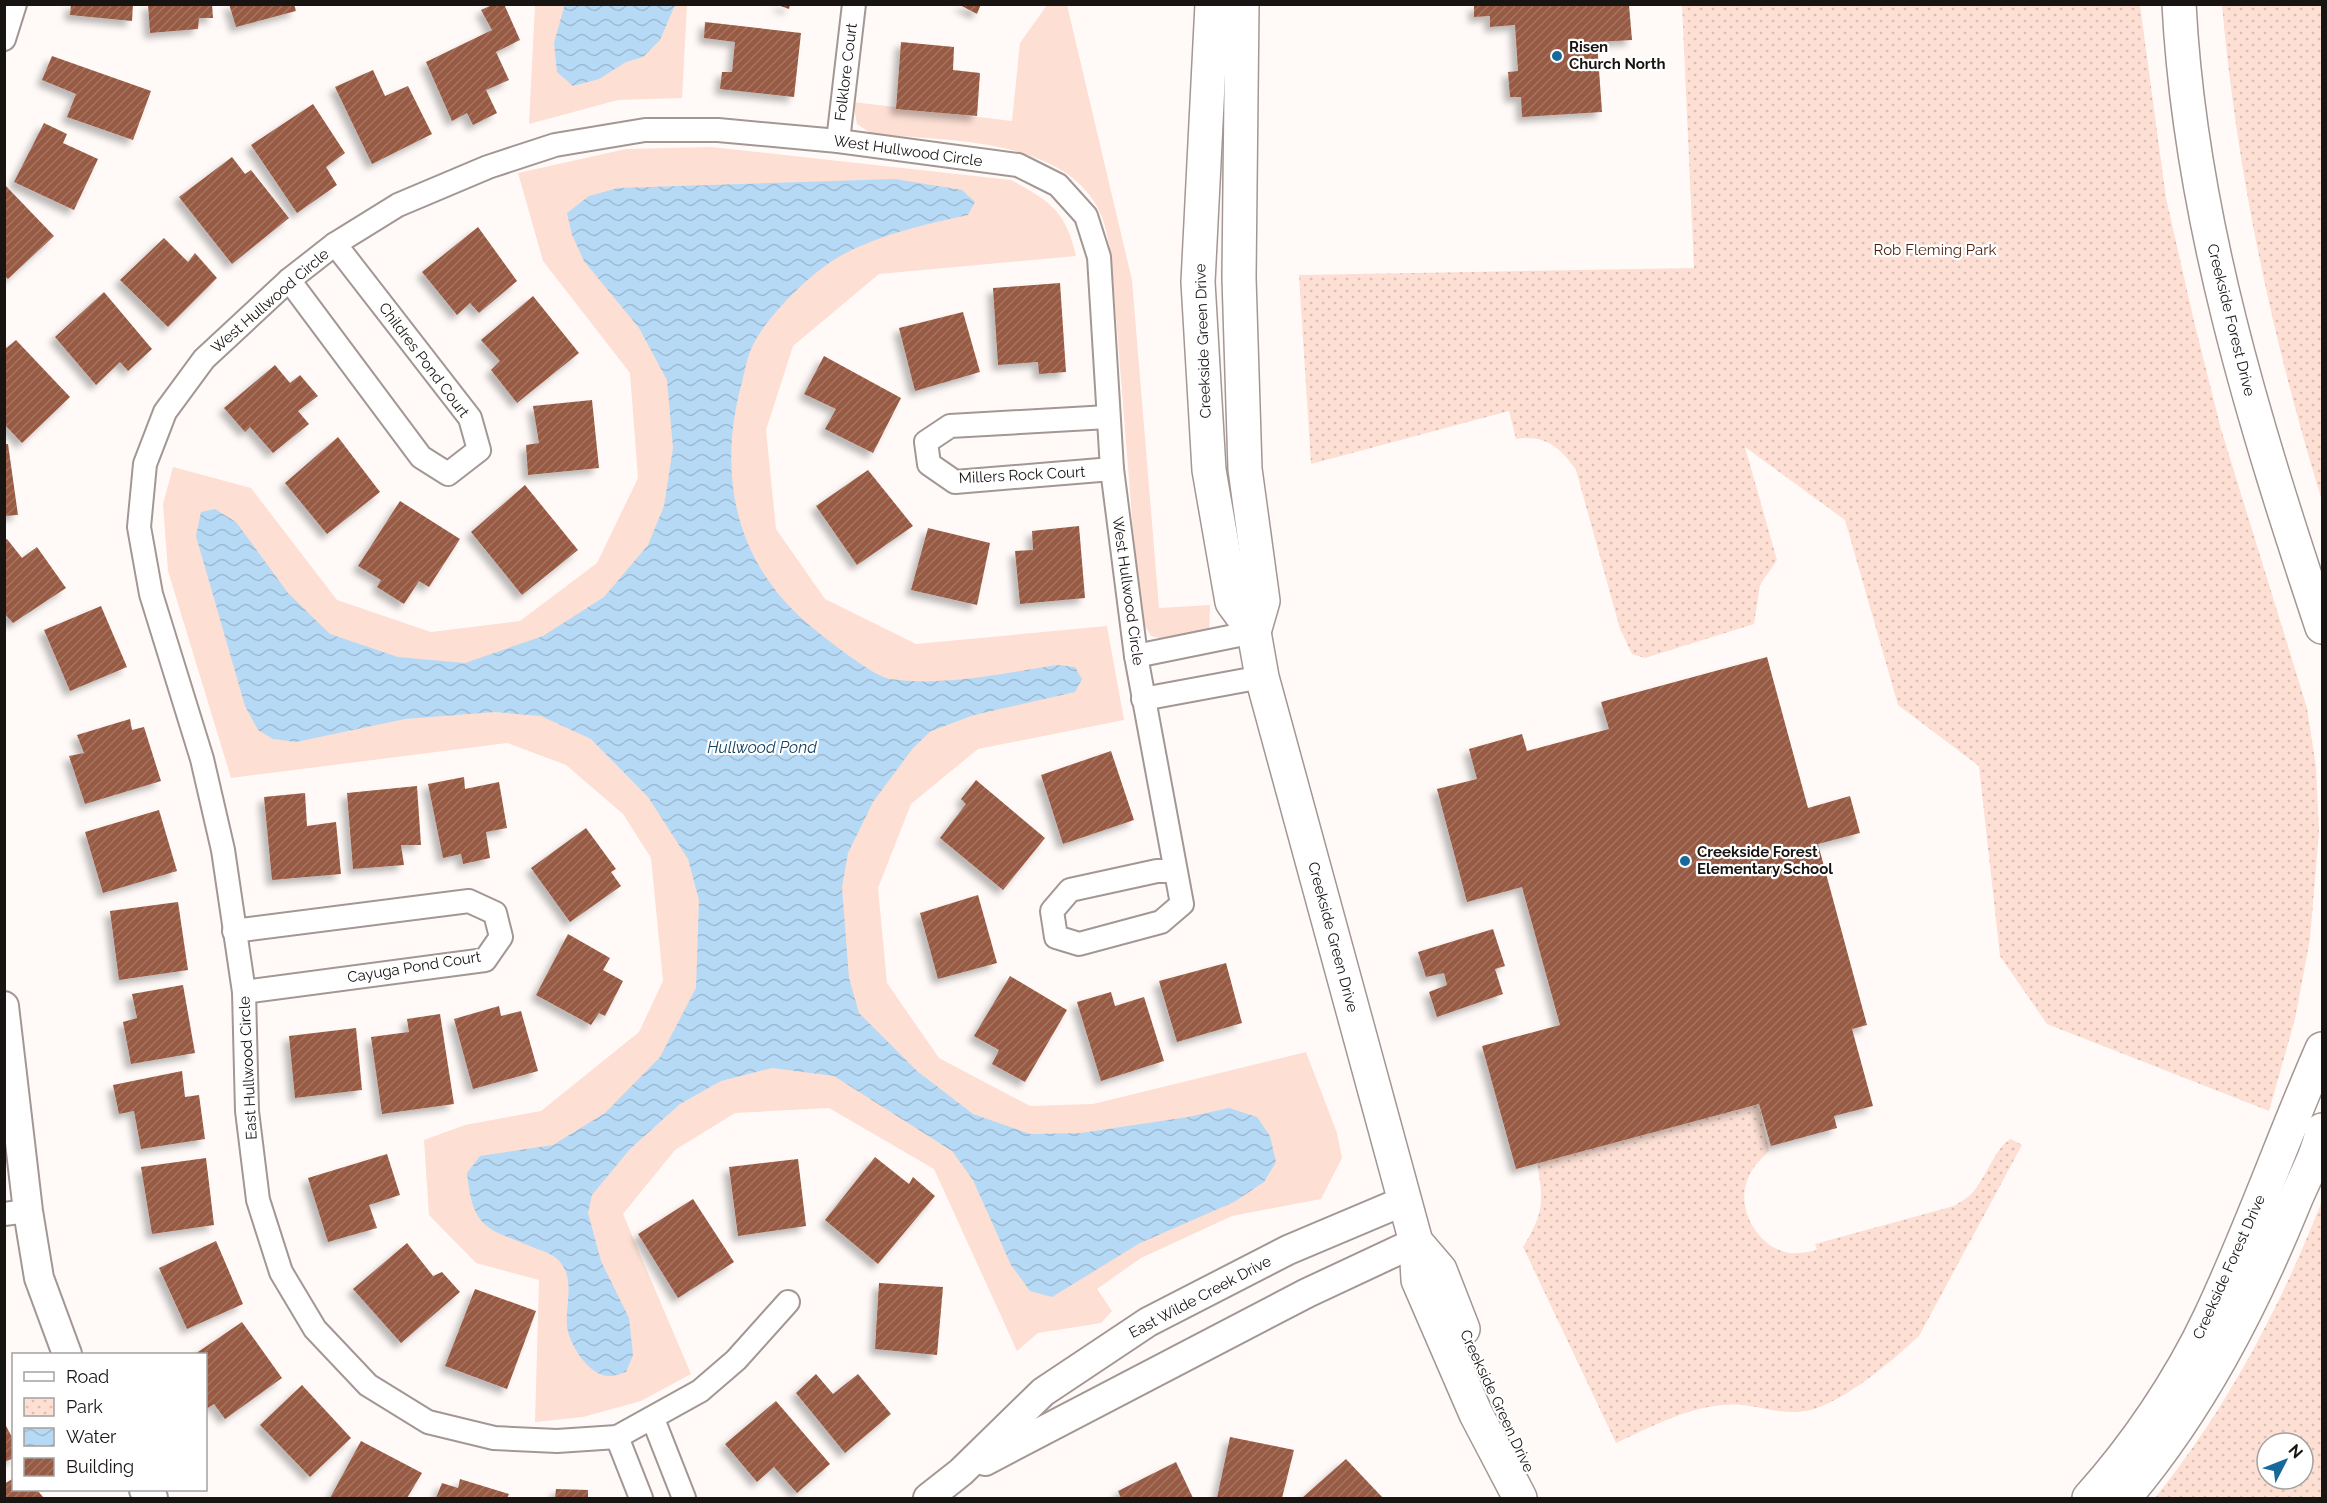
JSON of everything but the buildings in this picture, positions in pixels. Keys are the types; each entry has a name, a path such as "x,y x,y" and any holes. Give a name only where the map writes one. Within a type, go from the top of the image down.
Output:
{"main road":[{"name":"Creekside Green Drive","path":"1212,4 1198,282 1209,470 1232,602 1254,632 1262,677 1416,1242 1418,1280 1476,1414 1520,1498"},
{"name":"Creekside Green Drive","path":"1242,4 1239,278 1245,469 1263,601 1254,632"},
{"name":"Creekside Forest Drive","path":"2179,4 2194,147 2225,303 2242,373 2322,627"},
{"name":"Creekside Forest Drive","path":"2089,1498 2117,1466 2146,1424 2209,1319 2322,1049"},
{"name":"Creekside Forest Drive","path":"2124,1498 2158,1458 2193,1408 2240,1324 2282,1233 2322,1130"},
{"name":"Creekside Green Drive","path":"1416,1242 1440,1270 1497,1408 1544,1498"}],"street":[{"path":"4,39 15,4"},
{"name":"Folklore Court","path":"838,141 854,4"},
{"name":"West Hullwood Circle","path":"145,464 165,412 204,359 289,280 335,244 398,205 488,167 555,145 645,130 718,130 838,141 1018,165 1058,184 1086,216 1099,257 1112,469 1136,656 1174,871 1182,904 1161,922 1079,944 1056,937 1052,911 1070,890 1157,871 1174,871"},
{"name":"Childres Pond Court","path":"289,280 421,457 448,474 479,450 470,418 335,244"},
{"name":"Millers Rock Court","path":"1108,417 950,426 926,442 929,464 955,482 1112,469"},
{"name":"East Hullwood Circle","path":"145,464 139,527 151,594 202,759 223,850 244,992 247,1111 258,1200 281,1272 315,1329 368,1385 428,1422 495,1438 557,1441 617,1437 700,1391 736,1360 788,1302"},
{"path":"1136,656 1254,632"},
{"path":"1143,699 1262,677"},
{"name":"Cayuga Pond Court","path":"234,931 469,901 495,913 501,937 485,960 244,992"},
{"path":"4,1006 16,1212 68,1353"},
{"name":"East Wilde Creek Drive","path":"928,1498 962,1472 1042,1392 1148,1322 1288,1250 1404,1200"},
{"name":"East Wilde Creek Drive","path":"962,1472 1059,1424 1297,1298 1416,1242"},
{"path":"653,1419 684,1498"},
{"path":"617,1437 641,1498"}],"green space":[{"path":"535,5 687,5 682,98 618,100 529,124"},
{"path":"1047,5 1067,5 1132,280 1159,608 1210,605 1209,632 1167,640 1151,636 1140,618 1111,253 1102,217 1086,190 1063,171 1034,157 968,142 872,134 857,124 853,102 1012,121 1020,43"},
{"name":"Rob Fleming Park","path":"1682,5 2140,5 2166,198 2194,321 2221,429 2307,708 2316,767 2319,831 2310,939 2295,1019 2269,1111 2047,1024 2000,956 1979,766 1898,705 1845,520 1745,447 1777,560 1760,585 1754,624 1645,658 1632,654 1620,629 1576,470 1551,444 1536,439 1516,439 1509,411 1311,464 1299,275 1694,268"},
{"path":"2222,5 2322,5 2322,501 2287,378 2259,255 2237,131"},
{"path":"711,147 1011,180 1036,194 1054,209 1067,228 1076,256 879,274 793,346 766,430 776,529 825,599 916,644 1107,626 1124,720 978,749 911,804 878,888 887,983 939,1058 1030,1106 1093,1104 1306,1052 1337,1133 1342,1158 1321,1199 1232,1216 1141,1258 1097,1289 1112,1311 1101,1323 1038,1333 1017,1351 934,1169 829,1108 735,1113 675,1150 623,1214 691,1374 641,1401 583,1417 535,1422 539,1280 476,1263 429,1215 424,1140 465,1125 541,1111 639,1032 663,981 651,858 623,814 566,765 507,743 231,778 168,571 163,504 173,467 251,488 337,600 431,632 520,621 597,563 638,478 630,373 543,261 518,173 626,149"},
{"path":"1759,1104 1769,1151 1756,1164 1749,1176 1744,1192 1745,1204 1753,1226 1760,1236 1778,1250 1789,1253 1817,1250 1815,1244 1954,1206 1973,1192 2006,1142 2011,1139 2022,1145 1919,1336 1870,1378 1842,1396 1814,1409 1795,1412 1742,1405 1709,1407 1661,1422 1616,1443 1523,1247 1539,1216 1541,1188 1537,1163"},
{"path":"2322,1201 2322,1498 2155,1498 2181,1464 2228,1393 2250,1356 2289,1279"}],"water":[{"path":"565,4 675,5 660,40 643,57 626,62 599,79 573,86 557,72 554,43"},
{"name":"Hullwood Pond","path":"895,179 962,190 975,202 968,215 883,237 835,259 788,298 758,336 749,355 742,382 731,449 732,482 738,514 748,544 763,572 783,599 808,624 860,664 882,676 911,681 953,680 1057,665 1075,667 1082,679 1075,692 974,715 931,731 913,748 873,802 848,853 842,887 849,978 859,1013 917,1071 973,1114 1030,1134 1081,1133 1188,1117 1229,1108 1257,1117 1270,1136 1276,1162 1264,1182 1234,1202 1140,1243 1052,1297 1030,1291 1011,1265 973,1180 952,1151 834,1076 772,1068 721,1081 680,1104 630,1149 592,1195 588,1213 601,1261 629,1318 633,1355 626,1372 610,1376 601,1374 587,1364 571,1341 567,1326 568,1278 561,1263 550,1254 506,1237 486,1225 474,1207 467,1173 480,1156 553,1145 605,1113 660,1057 696,988 699,900 688,859 648,797 591,739 541,716 495,712 405,719 296,742 273,739 258,730 245,706 196,536 201,512 215,509 236,522 288,593 330,634 398,657 465,663 543,636 604,597 648,545 664,506 673,448 667,380 639,328 584,261 572,235 567,213 589,196 618,188"}],"place":[{"name":"Risen Church North","path":"1557,56"},
{"name":"Creekside Forest Elementary School","path":"1685,861"}]}
